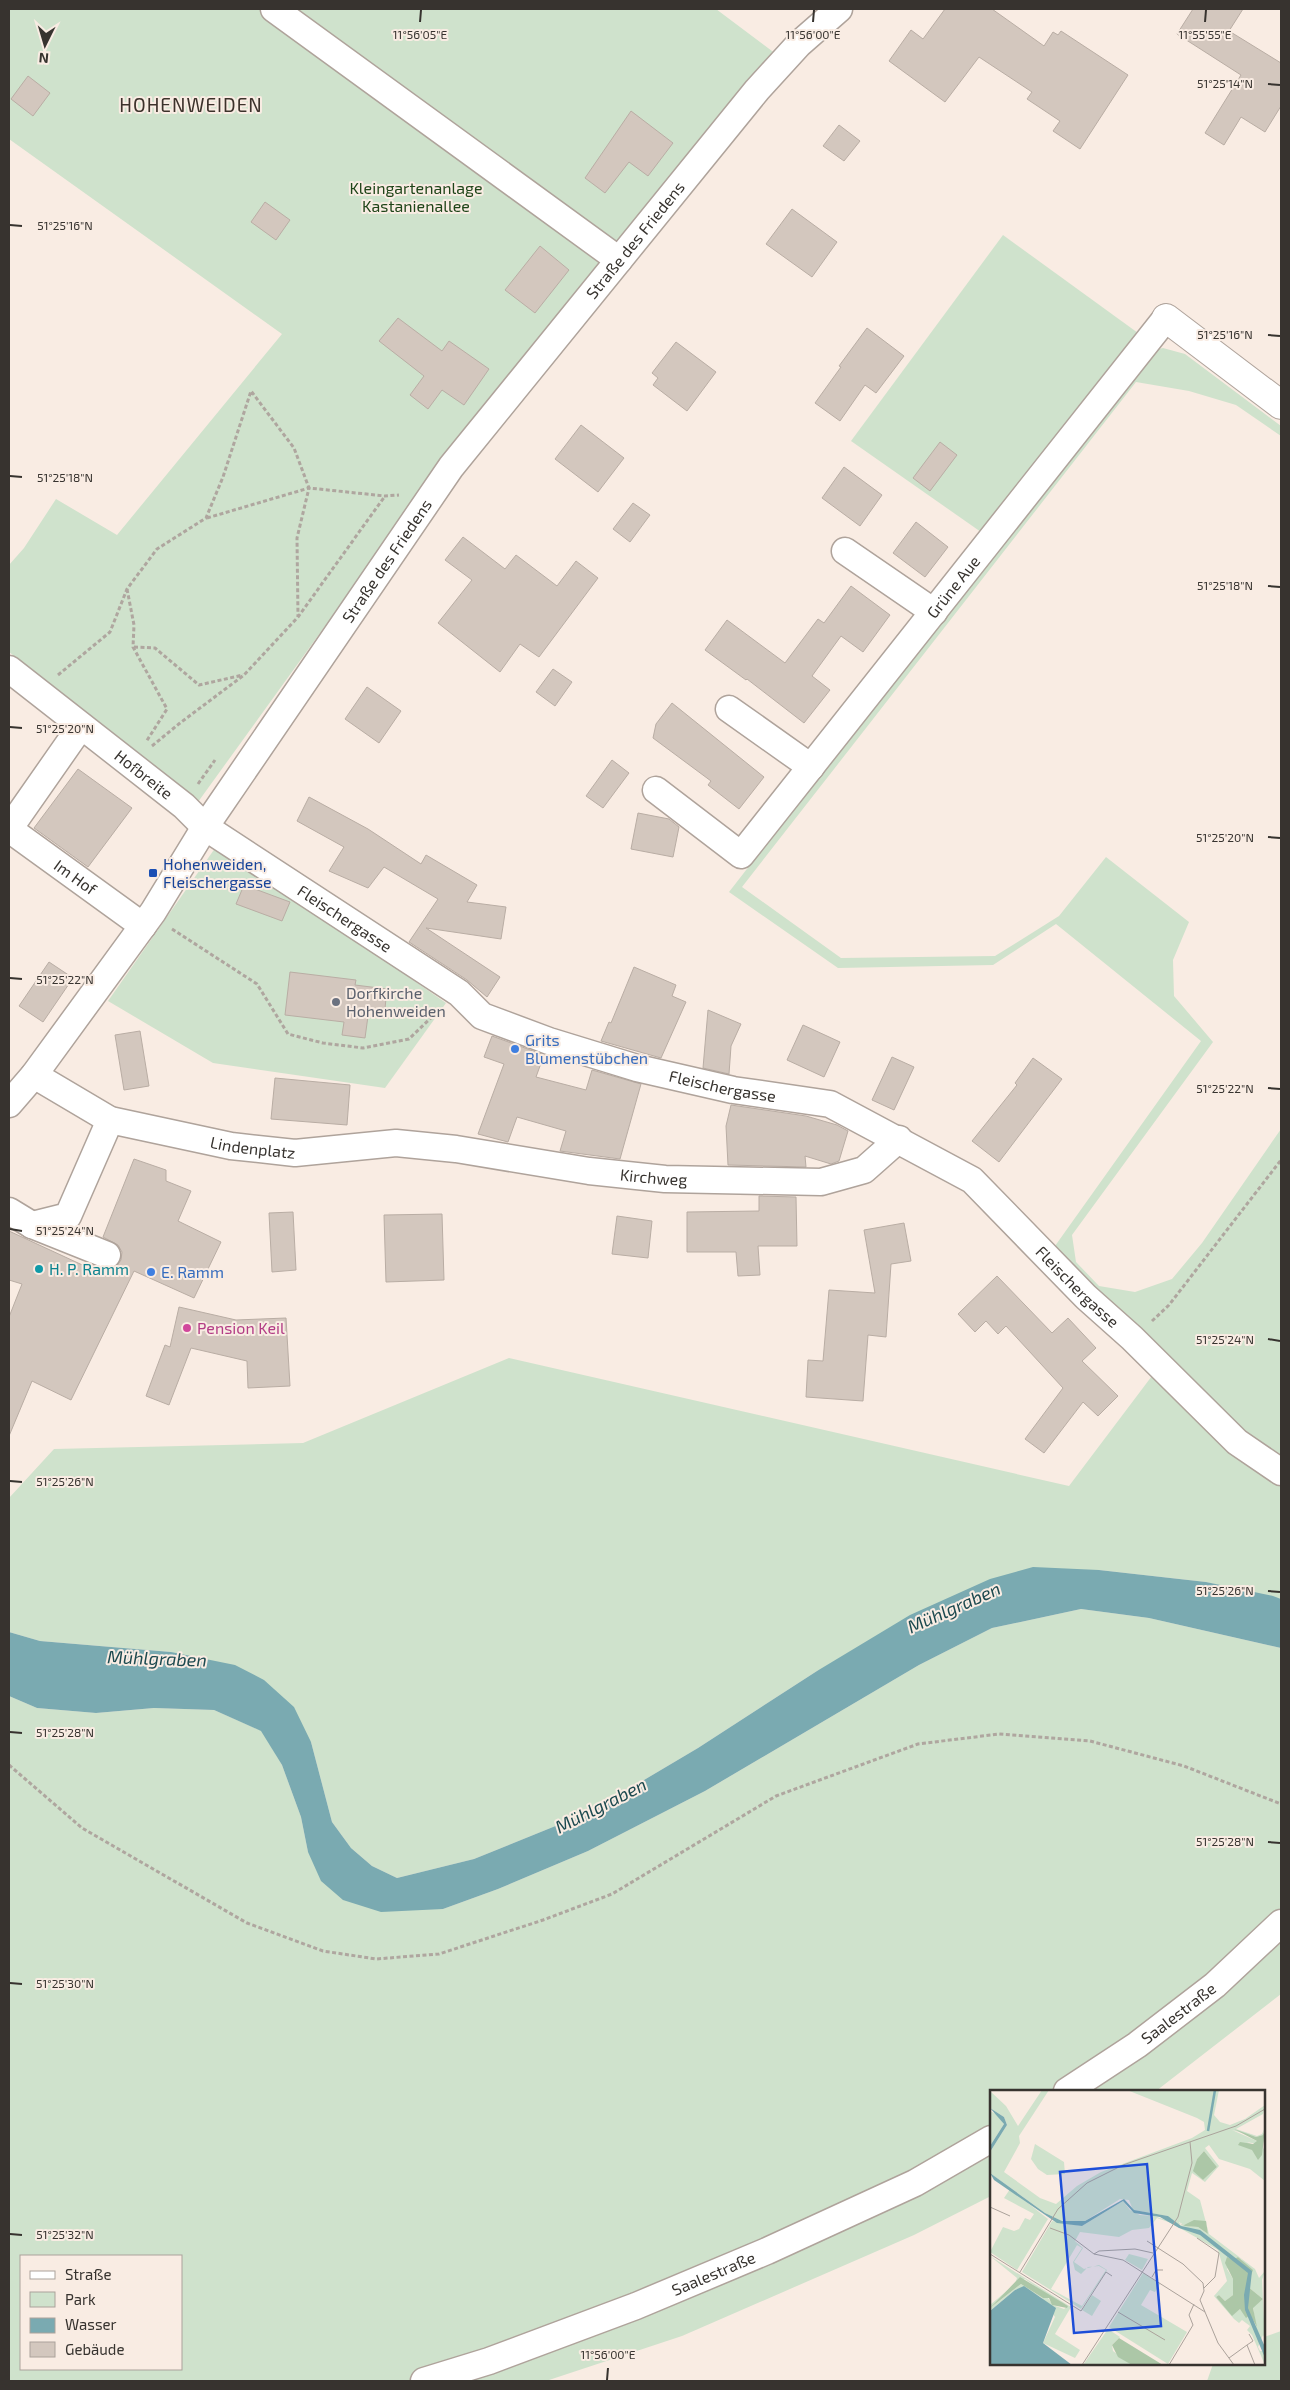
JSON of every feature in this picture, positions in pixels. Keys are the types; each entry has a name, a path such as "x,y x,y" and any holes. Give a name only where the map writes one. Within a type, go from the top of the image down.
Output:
{"main road":[{"path":"1166,318 1281,405"}],"street":[{"path":"274,9 620,260"},
{"name":"Straße des Friedens","path":"9,1104 34,1075 117,964 148,919 205,827 451,467 757,90 799,44 839,9"},
{"name":"Grüne Aue","path":"656,790 741,855 1166,318"},
{"path":"845,551 934,612"},
{"name":"Hofbreite","path":"9,669 184,806 205,827"},
{"path":"729,709 811,767"},
{"name":"Im Hof","path":"81,726 9,829 148,919"},
{"name":"Fleischergasse","path":"205,827 459,993 482,1016 549,1041 637,1068 733,1090 830,1104 899,1139 972,1180 1086,1297 1132,1338 1237,1442 1281,1472"},
{"name":"Lindenplatz","path":"34,1075 110,1120 231,1146 295,1153 396,1143"},
{"path":"32,1225 68,1216 110,1120"},
{"name":"Kirchweg","path":"396,1143 456,1149 589,1172 665,1178 821,1182 864,1170 899,1139"},
{"path":"9,1211 32,1225 107,1255"},
{"name":"Saalestraße","path":"1069,2090 1137,2045 1215,1985 1281,1923"},
{"name":"Saalestraße","path":"424,2381 489,2361 627,2309 758,2254 915,2183 990,2140"}],"path":[{"path":"206,518 224,477 251,392 294,448 309,488 297,538 298,617"},
{"path":"38,692 110,632 127,589 157,549 206,518 309,488 385,496 403,494 424,508"},
{"path":"130,765 180,722 244,675 298,617 385,496"},
{"path":"127,589 134,625 133,646 167,709 130,765"},
{"path":"133,646 155,648 199,685 244,675"},
{"path":"148,919 162,922 257,984 288,1034 323,1043 363,1048 409,1039 459,993"},
{"path":"1132,1338 1169,1305 1281,1160"},
{"path":"9,1765 82,1828 247,1923 323,1950 376,1959 439,1954 543,1920 612,1894 776,1796 918,1744 1000,1734 1090,1741 1184,1766 1281,1804"}],"green space":[{"name":"Kleingartenanlage Kastanienallee","path":"9,9 716,9 776,54 450,453 198,802 9,652 9,565 24,548 56,499 117,535 282,334 9,139"},
{"path":"1003,235 1138,333 981,532 851,441"},
{"path":"1163,348 1185,354 1281,426 1281,436 1236,405 1189,391 1136,382 742,887 841,958 995,956 1059,916 1106,857 1189,922 1173,960 1174,996 1213,1042 1072,1235 1076,1262 1099,1286 1135,1292 1172,1279 1202,1243 1281,1129 1281,1599 1206,1582 1099,1570 817,1671 698,1748 590,1812 474,1859 397,1878 372,1866 351,1848 332,1822 311,1742 171,1652 40,1641 9,1632 9,1498 54,1449 303,1443 509,1358 1069,1486 1167,1356 1086,1297 1055,1246 1201,1041 1056,924 993,965 838,968 729,892 1150,351"},
{"path":"218,844 446,1003 385,1088 213,1063 108,1001"},
{"path":"1081,1609 1149,1618 1281,1648 1281,1994 1157,2090 990,2090 990,2197 914,2235 682,2336 546,2381 9,2381 9,1696 37,1708 96,1713 154,1708 214,1710 262,1731 282,1765 301,1817 308,1852 443,1909 498,1889 588,1851 705,1791 919,1665 992,1628"},
{"path":"1281,2331 1281,2381 1207,2381 1213,2365 1265,2365 1265,2337"}],"water":[{"name":"Mühlgraben","path":"1033,1567 1099,1570 1206,1582 1273,1596 1281,1599 1281,1648 1149,1618 1081,1609 992,1628 919,1665 705,1791 588,1851 498,1889 443,1909 381,1912 343,1900 321,1881 308,1852 301,1817 282,1765 261,1731 214,1710 154,1708 96,1713 37,1708 9,1696 9,1632 40,1641 171,1652 235,1665 264,1680 294,1707 311,1742 332,1822 351,1848 372,1866 397,1878 474,1859 590,1812 698,1748 817,1671 910,1615 990,1579"}],"building":[{"path":"945,9 992,9 1044,46 1053,32 1058,35 1061,31 1128,75 1080,149 1053,131 1060,121 1027,99 1032,92 979,57 945,102 889,61 911,30 923,39"},
{"path":"1193,9 1243,9 1229,31 1281,63 1281,106 1265,132 1241,117 1224,145 1205,133 1241,75 1177,34"},
{"path":"28,76 50,93 33,116 11,99"},
{"path":"631,111 673,143 648,176 629,162 605,193 585,178"},
{"path":"839,125 860,141 844,161 823,146"},
{"path":"265,202 290,220 276,240 251,222"},
{"path":"792,209 837,242 812,277 766,244"},
{"path":"540,246 569,270 535,313 505,290"},
{"path":"398,318 442,351 449,341 489,369 464,405 442,390 428,409 410,395 424,376 379,341"},
{"path":"867,328 904,356 876,393 865,385 840,421 815,403"},
{"path":"676,342 716,372 687,411 653,385 658,378 652,373"},
{"path":"581,425 624,458 598,492 555,459"},
{"path":"940,442 957,455 930,491 913,478"},
{"path":"844,467 882,495 860,526 822,498"},
{"path":"633,503 650,515 630,542 613,529"},
{"path":"916,522 948,547 925,577 893,553"},
{"path":"463,537 505,569 516,555 557,586 576,561 598,578 539,657 520,644 500,672 438,623 472,580 445,560"},
{"path":"851,586 890,615 863,652 841,636 812,676 830,690 804,723 747,679 705,650 727,620 785,663 818,619 824,623"},
{"path":"553,669 572,682 555,706 536,692"},
{"path":"367,687 401,711 379,743 345,719"},
{"path":"672,703 764,777 739,809 708,785 711,781 653,738 656,724"},
{"path":"612,760 629,773 603,808 586,796"},
{"path":"78,769 132,808 88,867 34,828"},
{"path":"309,797 368,829 421,864 426,855 477,885 467,902 506,907 501,939 426,928 500,977 487,997 467,980 409,942 438,899 384,867 368,888 329,871 344,847 297,821"},
{"path":"638,813 669,819 679,827 673,857 631,849"},
{"path":"244,885 290,902 282,921 236,904"},
{"path":"49,962 73,978 43,1022 19,1006"},
{"path":"634,967 676,985 672,996 686,1002 661,1058 601,1041 609,1022 611,1023"},
{"name":"Dorfkirche Hohenweiden","path":"290,972 356,980 355,985 387,989 384,1018 368,1016 365,1038 342,1035 344,1022 285,1015"},
{"path":"708,1010 741,1024 731,1046 729,1074 703,1068"},
{"path":"803,1025 840,1042 824,1077 787,1060"},
{"path":"140,1031 149,1086 124,1090 115,1035"},
{"path":"492,1036 544,1055 536,1077 586,1090 592,1070 641,1084 620,1159 560,1151 566,1131 517,1117 508,1142 478,1134 504,1064 484,1057"},
{"path":"892,1057 914,1067 894,1110 872,1100"},
{"path":"1033,1058 1062,1079 999,1162 972,1141 1017,1085 1015,1083"},
{"path":"275,1078 350,1085 347,1125 271,1119"},
{"path":"731,1105 806,1116 837,1125 848,1131 839,1161 831,1164 805,1156 806,1167 728,1165 726,1126"},
{"path":"134,1159 166,1170 166,1181 191,1191 178,1221 221,1242 194,1298 134,1271 71,1400 32,1381 9,1436 9,1317 22,1284 9,1280 9,1231 91,1269 93,1265 109,1270 116,1267 121,1260 122,1252 118,1245 103,1237"},
{"path":"759,1196 796,1197 797,1246 758,1246 760,1275 738,1276 736,1252 687,1252 687,1212 759,1211"},
{"path":"293,1212 296,1270 272,1272 269,1213"},
{"path":"442,1214 444,1280 386,1282 384,1215"},
{"path":"617,1216 652,1221 648,1258 612,1254"},
{"path":"904,1223 911,1261 891,1264 886,1337 868,1335 863,1401 806,1397 808,1360 823,1361 829,1290 875,1293 864,1230"},
{"path":"997,1276 1052,1333 1068,1318 1096,1348 1082,1361 1118,1396 1098,1416 1083,1402 1044,1453 1025,1439 1063,1388 1006,1326 998,1334 986,1321 975,1332 958,1314"},
{"path":"179,1307 236,1320 286,1318 290,1386 248,1388 247,1361 191,1348 169,1405 146,1396 165,1345 170,1347"}],"place":[{"name":"Hohenweiden, Fleischergasse","path":"153,873"},
{"name":"Dorfkirche Hohenweiden","path":"336,1002"},
{"name":"Grits Blumenstübchen","path":"515,1049"},
{"name":"H. P. Ramm","path":"39,1269"},
{"name":"E. Ramm","path":"151,1272"},
{"name":"Pension Keil","path":"187,1328"}],"district":[{"name":"HOHENWEIDEN","path":"191,105"}]}
